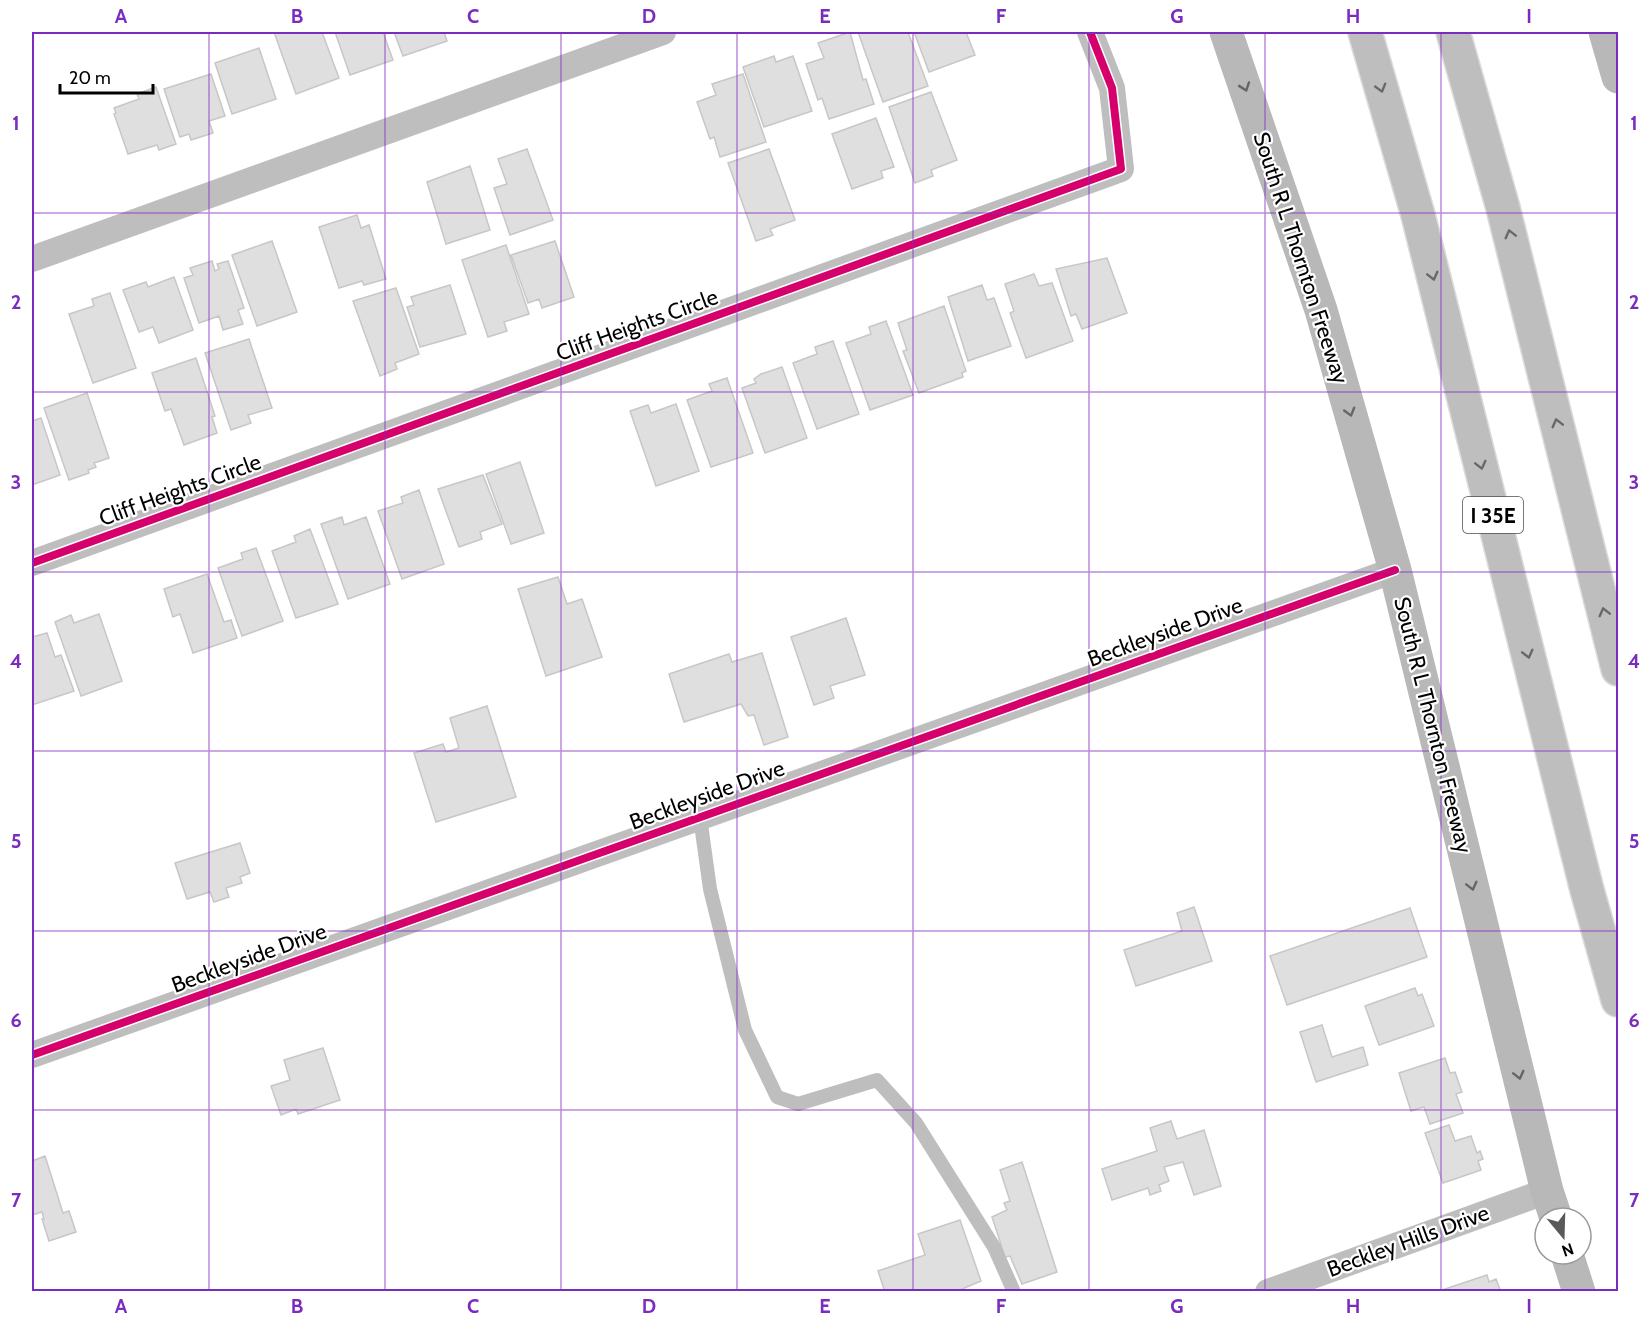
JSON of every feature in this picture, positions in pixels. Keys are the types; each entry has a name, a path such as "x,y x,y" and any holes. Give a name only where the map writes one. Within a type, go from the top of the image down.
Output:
{"highway":[{"name":"I 35E","path":"1365,32 1418,215 1581,867 1618,1000"},
{"path":"1452,32 1503,208 1618,669"}],"main road":[{"name":"South R L Thornton Freeway","path":"1227,32 1321,310 1395,570 1551,1204"},
{"path":"1605,32 1618,77"},
{"path":"1571,1266 1579,1292"}],"street":[{"path":"32,259 663,32"},
{"name":"Cliff Heights Circle","path":"32,563 1121,169 1112,88 1090,32"},
{"name":"Beckleyside Drive","path":"32,1055 1395,570"},
{"name":"Beckley Hills Drive","path":"1268,1292 1551,1204"}],"lane":[{"path":"700,817 710,890 746,1030 777,1097 798,1104 877,1080 916,1123 928,1141 994,1247 1014,1292"}],"building":[{"path":"274,32 322,32 339,78 296,94"},
{"path":"335,32 383,32 393,60 350,75"},
{"path":"394,32 444,32 447,41 403,56"},
{"path":"850,32 863,80 866,79 874,104 829,119 822,98 818,100 806,64 824,58 818,43"},
{"path":"858,32 908,32 928,86 883,102"},
{"path":"914,32 966,32 975,55 929,72"},
{"path":"259,48 276,99 232,114 215,63"},
{"path":"774,56 776,62 793,56 812,111 764,127 743,67"},
{"path":"211,74 225,116 209,121 213,133 191,140 189,134 180,137 164,89"},
{"path":"743,74 766,142 720,157 714,137 710,139 697,102 716,95 712,84"},
{"path":"156,87 176,144 159,150 157,145 128,154 114,108 139,99 137,94"},
{"path":"931,92 957,160 931,170 933,176 915,183 889,107"},
{"path":"876,118 894,167 881,171 883,178 852,189 832,134"},
{"path":"527,149 553,220 510,235 494,188 507,184 498,159"},
{"path":"769,149 795,220 770,229 773,235 756,241 728,163"},
{"path":"470,166 490,230 446,244 427,182"},
{"path":"357,215 361,228 369,225 386,279 364,285 362,281 339,288 319,227"},
{"path":"272,241 297,312 257,326 232,255"},
{"path":"555,241 574,297 542,308 539,299 528,303 511,255"},
{"path":"506,245 529,314 504,322 507,331 488,337 462,260"},
{"path":"1107,258 1127,313 1082,329 1076,314 1071,316 1056,269"},
{"path":"212,261 215,271 219,269 217,264 228,261 244,308 238,310 243,324 223,330 219,316 199,323 184,278 193,275 190,268"},
{"path":"1034,274 1039,286 1052,283 1073,341 1026,358 1010,313 1014,311 1005,284"},
{"path":"174,277 193,330 159,343 153,327 139,332 123,290 146,282 148,287"},
{"path":"450,285 466,334 420,347 407,307 414,305 411,297"},
{"path":"982,285 987,300 994,298 1011,346 968,361 948,297"},
{"path":"396,288 419,354 395,363 397,369 380,376 353,301"},
{"path":"110,293 136,368 93,383 69,314 94,306 92,299"},
{"path":"944,306 966,371 962,373 963,377 919,393 903,351 907,350 898,323"},
{"path":"886,321 913,395 870,410 846,343 871,334 869,327"},
{"path":"249,339 272,408 248,415 251,423 231,430 205,353"},
{"path":"833,341 859,414 817,429 793,363 817,354 815,347"},
{"path":"196,358 215,416 212,417 217,433 184,445 171,409 165,411 152,373"},
{"path":"782,367 807,438 765,453 742,388 756,383 754,379 761,374"},
{"path":"727,378 753,453 711,467 687,400 712,391 709,384"},
{"path":"87,393 109,458 94,463 96,467 88,470 89,473 69,480 44,408"},
{"path":"676,404 699,471 656,486 630,411 648,405 651,413"},
{"path":"41,418 60,475 32,485 32,421"},
{"path":"520,462 544,533 511,544 486,474"},
{"path":"483,475 502,524 480,532 482,539 459,547 438,489"},
{"path":"419,490 444,564 402,579 378,511 403,503 401,497"},
{"path":"342,517 344,525 366,517 390,584 348,599 321,524"},
{"path":"310,529 338,604 296,618 272,551 296,542 294,536"},
{"path":"256,548 283,621 242,636 218,568 243,559 241,553"},
{"path":"207,574 224,622 231,620 237,638 193,653 180,614 173,617 164,589"},
{"path":"558,577 567,604 582,599 602,657 546,676 518,589"},
{"path":"99,614 122,681 81,696 55,622 71,615 74,623"},
{"path":"846,618 865,675 830,686 834,698 814,705 791,637"},
{"path":"47,633 55,657 61,655 74,691 32,705 32,637"},
{"path":"762,653 788,737 764,745 754,715 748,716 741,704 684,722 669,674 729,654 732,662"},
{"path":"487,706 516,797 436,822 414,753 443,744 446,752 459,748 450,718"},
{"path":"240,843 250,873 240,877 242,883 226,888 229,897 214,902 210,892 187,899 175,863"},
{"path":"1194,907 1212,961 1136,986 1124,950 1182,931 1177,913"},
{"path":"1410,908 1427,957 1287,1005 1270,956"},
{"path":"1415,988 1418,996 1422,994 1434,1026 1379,1045 1365,1006"},
{"path":"1322,1025 1332,1057 1363,1047 1368,1065 1316,1082 1300,1032"},
{"path":"323,1048 340,1100 298,1114 296,1109 281,1115 271,1086 290,1080 284,1060"},
{"path":"1445,1058 1450,1073 1455,1072 1462,1092 1456,1094 1463,1113 1430,1124 1424,1107 1411,1111 1399,1073"},
{"path":"1171,1121 1177,1139 1204,1130 1221,1186 1194,1195 1183,1162 1164,1167 1169,1181 1159,1185 1161,1191 1150,1195 1148,1188 1112,1200 1102,1169 1157,1151 1150,1128"},
{"path":"1449,1125 1455,1141 1471,1136 1477,1153 1480,1151 1483,1159 1478,1161 1481,1170 1443,1183 1425,1133"},
{"path":"45,1156 63,1213 69,1211 76,1232 49,1241 42,1212 32,1215 32,1161"},
{"path":"1022,1162 1057,1272 1022,1284 1010,1256 1005,1257 992,1217 1007,1210 1004,1203 1010,1201 1000,1170"},
{"path":"960,1220 981,1281 955,1292 885,1292 878,1271 925,1255 918,1234"},
{"path":"1487,1275 1489,1282 1496,1279 1501,1292 1436,1292"}],"cycle path":[{"path":"32,563 1121,169 1112,88 1090,32"},
{"path":"32,1055 1395,570"}]}
